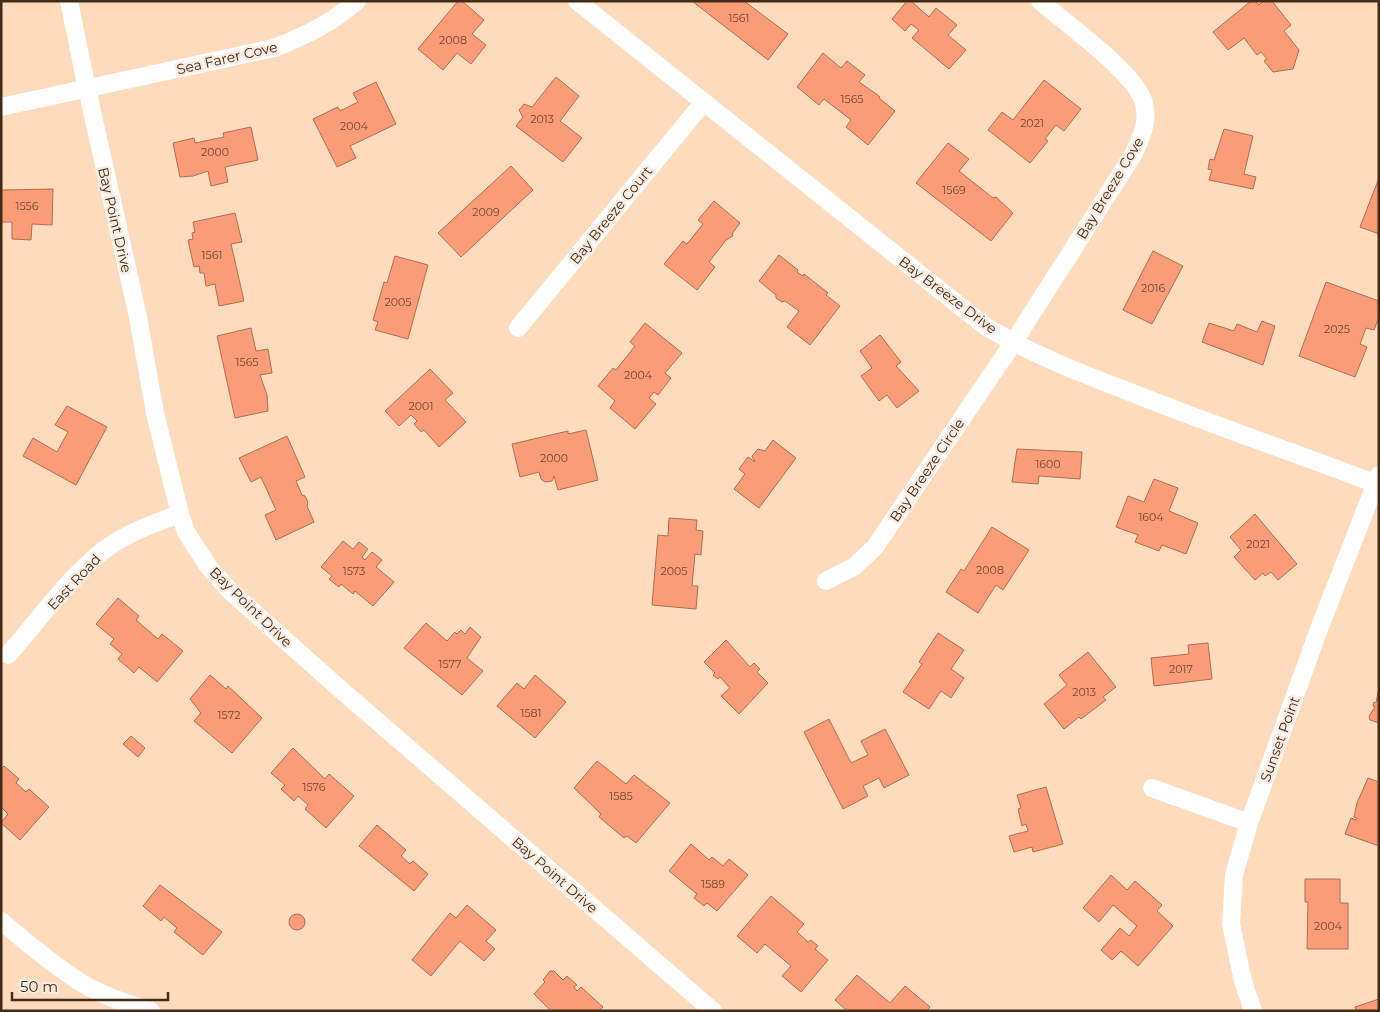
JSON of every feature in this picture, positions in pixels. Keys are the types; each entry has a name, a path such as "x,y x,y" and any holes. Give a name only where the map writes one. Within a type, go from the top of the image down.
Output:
{"street":[{"name":"Bay Point Drive","path":"70,1 86,89 138,317 155,413 186,532 208,566 230,591 340,689 713,1011"},
{"name":"Sea Farer Cove","path":"1,107 274,48 312,34 341,15 357,1"},
{"name":"Bay Breeze Drive","path":"577,1 986,326 1013,343 1045,359 1156,403 1378,481"},
{"name":"Bay Breeze Cove","path":"1013,343 1133,154 1144,133 1146,120 1144,103 1138,88 1107,58 1040,1"},
{"name":"Bay Breeze Court","path":"518,328 703,102"},
{"name":"Bay Breeze Circle","path":"826,582 855,566 875,547 1013,343"},
{"name":"Sunset Point","path":"1253,1011 1243,981 1231,924 1230,910 1234,875 1249,824 1319,630 1378,481"},
{"name":"East Road","path":"8,655 86,566 103,550 146,526 180,514"},
{"path":"1152,788 1249,824"},
{"path":"1,921 42,955 78,981 115,999 151,1011"}],"building":[{"path":"458,1 462,1 484,20 472,34 486,45 471,64 457,53 443,70 418,49"},
{"path":"692,1 744,1 788,34 768,60"},
{"path":"907,1 911,1 929,17 936,8 957,25 948,35 966,50 949,69 912,38 919,30 911,24 905,31 892,19"},
{"path":"1251,1 1256,1 1259,5 1263,1 1272,1 1291,25 1284,31 1299,50 1293,69 1273,72 1264,61 1267,59 1261,52 1257,55 1244,38 1228,50 1213,32"},
{"path":"823,53 841,68 847,61 865,75 859,82 879,96 880,99 895,111 868,145 846,127 851,120 824,99 819,105 797,87"},
{"path":"556,77 579,96 560,121 582,138 563,162 516,126 523,117 519,110 524,104 532,107"},
{"path":"1044,80 1081,109 1064,131 1056,125 1045,139 1048,141 1030,163 988,130 1002,112 1013,120"},
{"path":"376,82 396,124 350,146 356,158 337,167 313,119 338,107 340,111 358,102 353,93"},
{"path":"251,127 258,160 225,167 228,182 211,186 208,171 193,176 180,177 173,143 194,138 195,143 224,137 223,133"},
{"path":"1224,129 1253,136 1244,174 1256,177 1253,189 1209,180 1212,170 1208,169 1210,159 1214,160"},
{"path":"948,143 969,159 959,171 993,198 996,197 1013,213 991,241 916,183"},
{"path":"511,166 533,190 461,257 438,233"},
{"path":"1379,178 1379,234 1360,227"},
{"path":"1,187 2,190 53,189 52,225 32,224 31,240 12,239 12,222 2,222 1,230"},
{"path":"714,201 740,223 732,234 733,236 726,240 709,262 715,267 697,290 664,264 683,241 687,244 703,224 698,220"},
{"path":"235,213 242,242 231,244 244,301 219,306 215,284 206,286 204,273 200,273 199,266 194,267 188,240 193,239 192,233 195,232 193,222"},
{"path":"1153,251 1183,266 1152,324 1123,310"},
{"path":"779,255 798,270 797,272 803,276 804,274 828,293 826,295 840,306 810,345 787,327 799,311 785,301 782,302 776,298 776,295 759,281"},
{"path":"395,256 428,265 408,339 375,330 378,322 373,320 384,282 387,283"},
{"path":"1326,282 1379,301 1379,317 1374,330 1366,328 1360,344 1367,347 1355,377 1299,356"},
{"path":"1262,321 1275,326 1263,365 1202,342 1209,323 1234,331 1237,324 1257,332"},
{"path":"645,323 682,353 665,373 671,378 658,395 654,392 649,398 656,404 635,429 610,408 615,401 598,386 613,368 616,370 635,346 630,342"},
{"path":"251,328 256,351 268,349 272,373 260,375 267,395 268,411 235,418 217,336"},
{"path":"880,335 901,362 896,366 919,391 897,408 887,395 879,401 861,376 872,368 860,351"},
{"path":"430,369 453,393 445,400 466,422 439,447 424,430 421,432 414,424 417,421 411,415 399,426 385,411"},
{"path":"67,406 107,427 76,485 23,456 33,438 57,452 68,432 55,425"},
{"path":"586,430 598,480 558,490 554,476 552,481 545,482 541,479 539,472 520,477 512,444 568,431 568,434"},
{"path":"287,436 305,477 296,481 302,495 305,496 308,502 307,506 314,522 276,540 265,515 276,510 261,477 251,482 239,458"},
{"path":"773,440 796,458 759,508 734,489 745,474 739,469 748,457 755,462 752,456 758,449 765,451"},
{"path":"1017,449 1082,452 1080,479 1039,476 1038,484 1012,482"},
{"path":"1154,479 1178,488 1169,511 1198,523 1186,554 1162,545 1159,551 1135,542 1138,535 1116,527 1128,496 1144,502"},
{"path":"1255,514 1297,564 1278,580 1271,572 1265,576 1263,573 1255,580 1234,557 1241,550 1230,537"},
{"path":"669,518 697,520 696,530 703,531 701,555 695,554 692,586 698,586 696,609 652,605 658,535 668,536"},
{"path":"992,527 1029,550 1003,590 996,585 978,613 946,592 961,569 964,571"},
{"path":"343,541 353,549 359,542 368,549 362,557 365,560 372,552 382,560 376,567 394,582 373,606 355,591 353,594 341,584 339,587 329,579 332,576 321,567"},
{"path":"118,598 139,616 136,620 158,639 162,634 183,651 157,682 139,667 134,673 118,659 122,654 110,644 114,639 96,624"},
{"path":"426,623 447,641 455,632 457,634 461,630 465,634 470,627 481,637 467,658 483,671 462,695 404,648"},
{"path":"938,633 964,650 951,669 964,678 951,698 941,691 929,709 903,692 922,664 919,662"},
{"path":"726,640 750,667 754,663 760,669 757,672 768,683 739,714 721,696 730,688 720,677 718,679 713,675 715,673 704,662"},
{"path":"1208,643 1212,679 1154,686 1151,658 1189,654 1188,645"},
{"path":"1088,652 1116,687 1103,697 1106,700 1064,729 1044,704 1067,685 1059,675"},
{"path":"210,675 226,689 228,686 262,718 232,753 194,721 201,713 190,699"},
{"path":"535,675 566,702 535,738 497,706 517,683 524,689"},
{"path":"1378,692 1379,723 1370,720 1369,716 1375,707 1373,706 1374,702 1376,703"},
{"path":"829,719 851,763 868,755 861,741 885,729 909,775 884,788 879,778 863,786 868,796 843,809 804,732"},
{"path":"131,736 145,748 138,757 123,744"},
{"path":"293,748 325,779 329,774 354,796 326,828 305,809 308,805 298,796 294,801 281,789 285,785 271,773"},
{"path":"597,761 626,784 634,775 670,803 636,843 627,836 624,838 599,817 601,814 574,788"},
{"path":"4,766 19,779 16,783 26,792 29,789 49,807 20,840 1,823 8,814 1,807 1,769"},
{"path":"1368,778 1379,782 1379,846 1345,834 1351,818 1356,820 1357,818 1354,817 1357,803"},
{"path":"1046,787 1063,844 1033,852 1032,847 1014,852 1009,836 1028,831 1026,824 1022,826 1018,809 1021,808 1017,795"},
{"path":"377,825 406,850 401,856 410,864 413,861 428,874 414,891 359,846"},
{"path":"691,844 709,860 712,857 723,866 729,859 748,875 717,911 707,903 704,906 694,898 697,894 669,871"},
{"path":"1111,875 1127,890 1135,881 1162,905 1157,911 1173,926 1138,966 1121,951 1112,960 1101,950 1120,928 1129,936 1137,926 1113,905 1099,922 1083,908"},
{"path":"1305,879 1340,879 1340,903 1348,903 1348,949 1307,949 1308,902 1305,902"},
{"path":"160,885 222,932 203,955 174,932 177,928 164,917 161,921 143,906"},
{"path":"771,896 804,924 797,932 808,942 811,940 818,946 815,949 828,960 801,992 782,976 791,966 765,944 757,953 737,936"},
{"path":"467,905 496,930 486,941 495,949 484,961 460,941 431,976 412,960 450,913 456,918"},
{"path":"297,914 305,922 297,930 289,922"},
{"path":"550,971 554,971 563,980 567,976 577,985 574,987 577,991 581,987 603,1007 599,1011 551,1011 534,994 545,982 543,980"},
{"path":"857,975 890,1003 905,986 930,1007 927,1011 847,1011 835,1000"},
{"path":"1379,999 1379,1011 1356,1011 1355,1007"}]}
